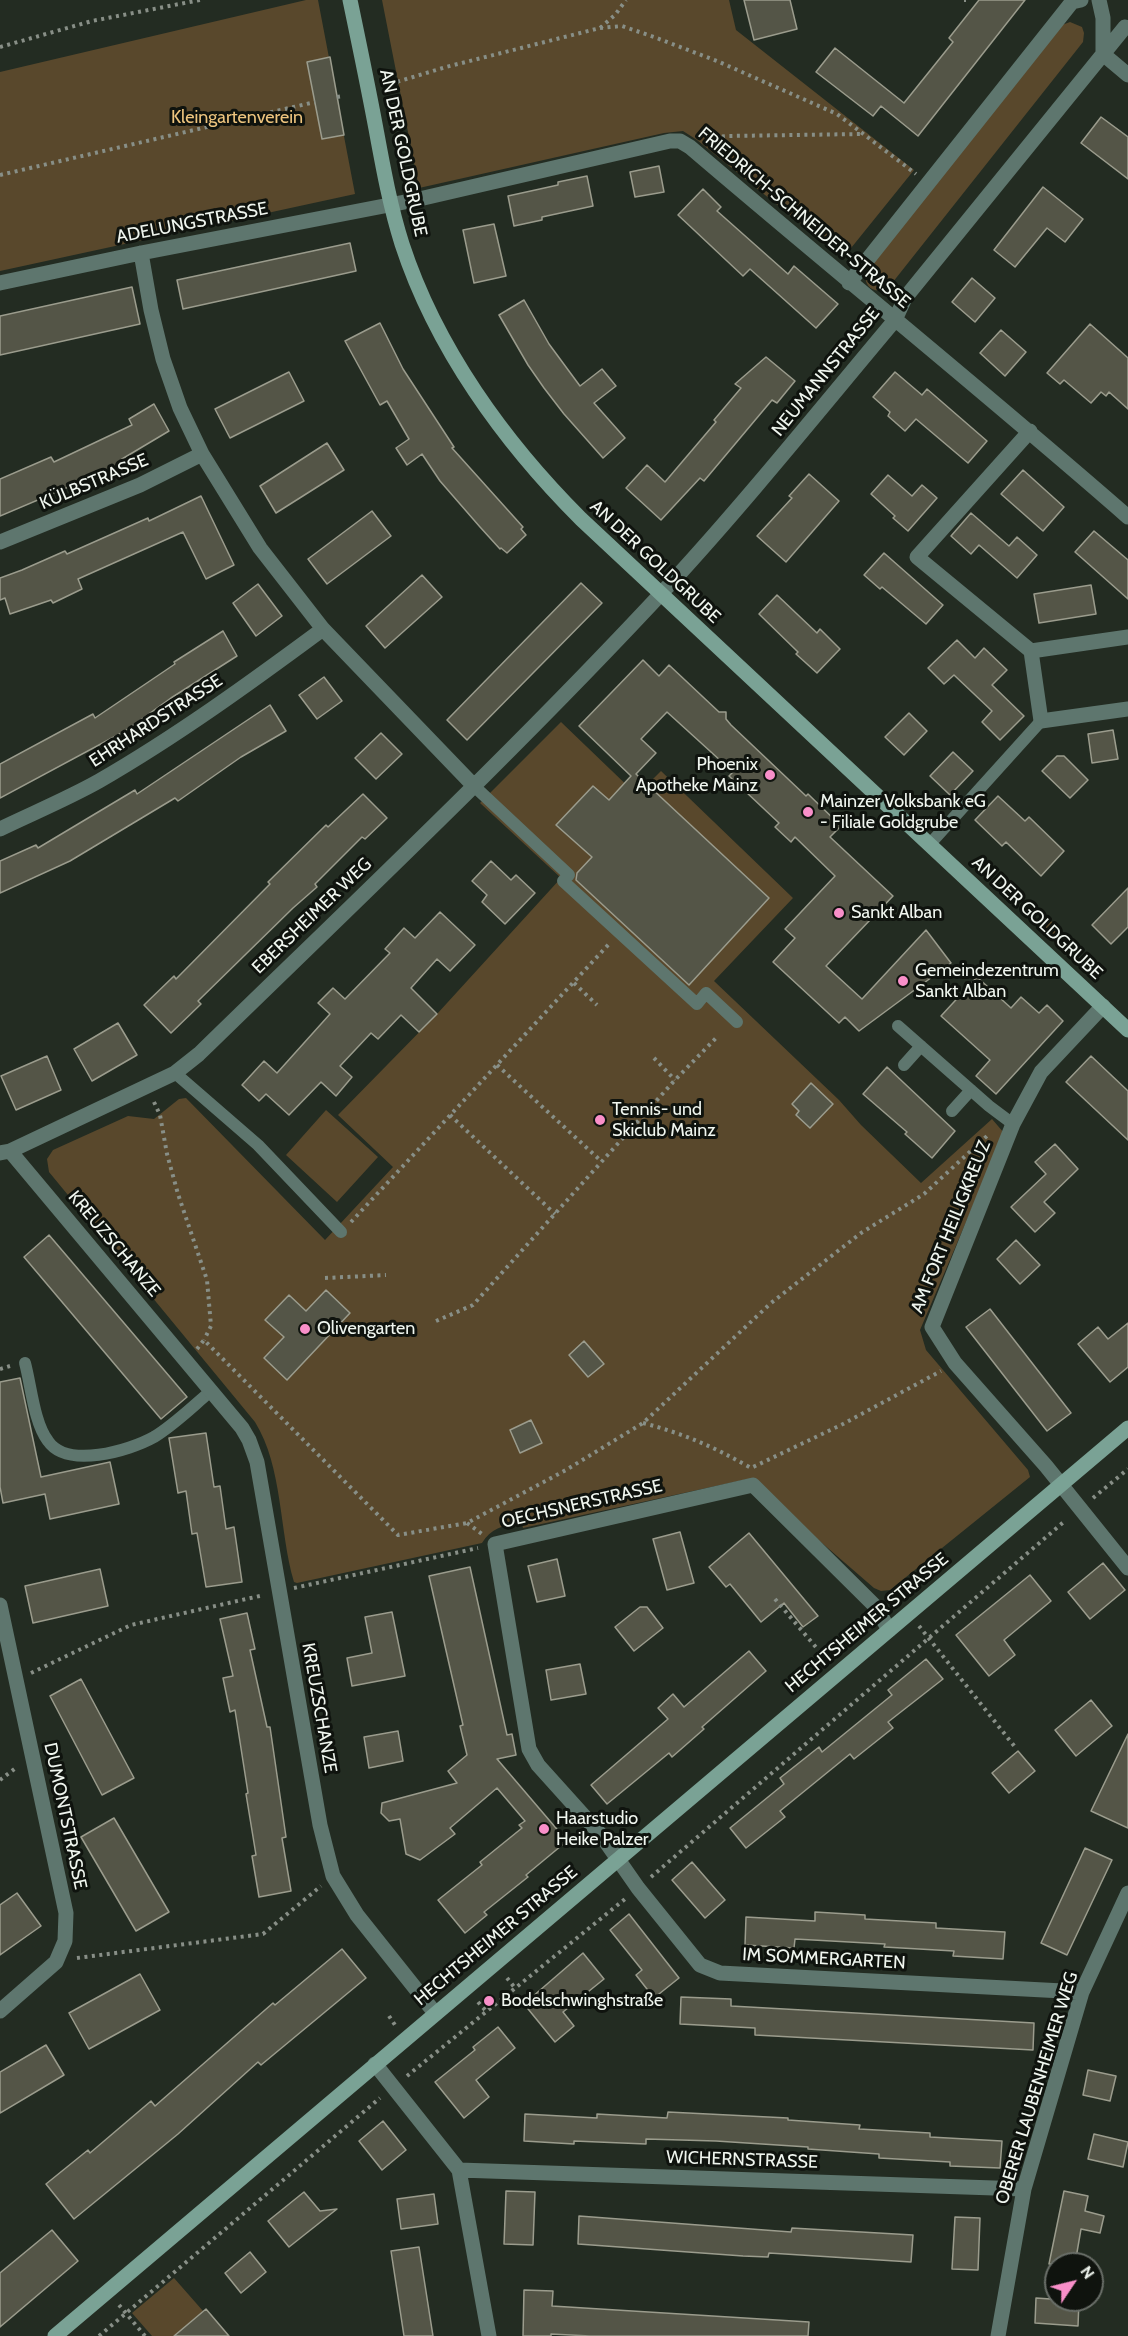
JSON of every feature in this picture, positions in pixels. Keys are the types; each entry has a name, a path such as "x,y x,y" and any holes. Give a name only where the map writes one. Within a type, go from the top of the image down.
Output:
{"street":[{"name":"AN DER GOLDGRUBE","path":"350,0 391,205 402,245 419,289 441,332 488,410 548,486 660,594 1103,1006 1126,1023"},
{"path":"849,283 1072,2 1081,0"},
{"path":"1099,0 1103,18 1103,54 1128,75"},
{"name":"NEUMANNSTRASSE","path":"660,594 761,481 895,320 905,298 1125,27"},
{"name":"FRIEDRICH-SCHNEIDER-STRASSE","path":"391,205 670,141 680,141 1030,431 1128,517"},
{"name":"ADELUNGSTRASSE","path":"0,283 141,253 391,205"},
{"path":"141,253 151,310 180,408 202,454 260,548 323,629 474,786"},
{"path":"1030,431 917,557 1031,651 1041,721 1128,709"},
{"name":"KÜLBSTRASSE","path":"0,542 140,485 202,454"},
{"name":"EBERSHEIMER WEG","path":"5,1152 175,1073 199,1054 474,786 660,594"},
{"name":"EHRHARDSTRASSE","path":"0,829 98,782 224,702 323,629"},
{"path":"1031,651 1128,638"},
{"name":"AM FORT HEILIGKREUZ","path":"1103,1006 1041,1072 1010,1121 932,1327 955,1363 1046,1466 1128,1568"},
{"name":"KREUZSCHANZE","path":"5,1152 187,1361 242,1428 249,1440 257,1462 320,1825 333,1876 357,1915 435,2013"},
{"name":"HECHTSHEIMER STRASSE","path":"55,2336 1128,1428"},
{"name":"OECHSNERSTRASSE","path":"618,1858 601,1835 538,1765 529,1749 495,1544 753,1485 876,1608 889,1630"},
{"name":"DUMONTSTRASSE","path":"0,1605 66,1913 65,1941 56,1962"},
{"name":"IM SOMMERGARTEN","path":"618,1858 638,1888 700,1965 720,1973 1082,1992"},
{"name":"OBERER LAUBENHEIMER WEG","path":"998,2336 1024,2189 1082,1992 1128,1893"},
{"path":"0,2011 56,1962"},
{"path":"375,2064 459,2170 489,2336"},
{"name":"WICHERNSTRASSE","path":"459,2170 1024,2189"}],"lane":[{"path":"929,845 1041,721"},
{"path":"474,786 569,875 563,881 697,1004 706,993 737,1022"},
{"path":"898,1026 1010,1121"},
{"path":"904,1065 921,1046"},
{"path":"175,1073 258,1145 341,1232"},
{"path":"952,1110 971,1090"},
{"path":"25,1363 41,1431 55,1450 69,1456 108,1454 154,1437 211,1391"}],"path":[{"path":"0,47 92,21 200,0"},
{"path":"600,28 615,15 626,0"},
{"path":"390,84 446,67 600,28 622,26 717,61 837,114 928,183"},
{"path":"337,97 344,96"},
{"path":"0,176 315,102"},
{"path":"680,141 727,136 864,134"},
{"path":"341,1232 620,933"},
{"path":"574,982 597,1005"},
{"path":"436,1321 473,1305 601,1161 718,1036"},
{"path":"654,1058 675,1080"},
{"path":"496,1065 601,1161"},
{"path":"147,1085 160,1114 167,1154 207,1280 211,1326 204,1340 187,1361"},
{"path":"450,1115 555,1214"},
{"path":"204,1340 398,1535 467,1523 566,1470 643,1423 771,1303 861,1233 924,1194 1010,1121"},
{"path":"325,1278 386,1275"},
{"path":"643,1423 681,1433 716,1448 751,1468 843,1424 955,1363"},
{"path":"99,2336 393,2087 638,1888 1128,1469"},
{"path":"775,1599 820,1652"},
{"path":"929,1638 1015,1748"},
{"path":"56,1962 263,1934 333,1876"},
{"path":"507,1978 515,1988"},
{"path":"478,2002 486,2011"},
{"path":"389,2016 399,2029"},
{"path":"417,2053 424,2062"},
{"path":"118,2304 145,2336"}],"green space":[{"name":"Kleingartenverein","path":"306,0 318,0 355,194 0,271 0,72"},
{"path":"382,0 729,0 736,30 914,170 843,258 683,131 664,133 419,188"},
{"path":"1070,22 1082,27 1083,42 889,287 876,290 869,287 865,273 1062,25"},
{"path":"561,722 637,795 661,771 793,898 714,981 839,1100 861,1125 921,1183 992,1119 1004,1133 920,1330 926,1350 1028,1470 1030,1477 890,1590 881,1591 874,1588 748,1479 523,1528 522,1524 510,1524 494,1530 482,1543 294,1582 276,1479 264,1440 255,1422 49,1172 47,1159 53,1150 128,1116 154,1119 179,1099 186,1098 325,1240 393,1167 338,1115 437,1014 561,878 480,803"},
{"path":"1051,921 1083,950 1076,957 1045,928"},
{"path":"326,1110 378,1157 337,1202 286,1155"},
{"path":"174,2278 203,2311 174,2336 152,2336 132,2313"}],"building":[{"path":"744,0 790,0 797,29 754,40"},
{"path":"979,0 1025,0 918,136 881,106 873,116 816,72 835,48 904,103 953,42 949,38"},
{"path":"330,57 344,135 322,139 307,62"},
{"path":"1101,117 1128,137 1128,179 1081,143"},
{"path":"659,166 664,192 635,197 630,172"},
{"path":"587,176 593,206 542,217 542,220 514,226 508,196"},
{"path":"1043,187 1083,219 1065,242 1047,228 1015,267 994,250"},
{"path":"703,189 721,207 717,211 788,274 794,266 838,304 816,328 750,269 743,276 678,215"},
{"path":"494,224 506,276 474,283 463,230"},
{"path":"350,243 356,271 183,309 177,280"},
{"path":"972,278 995,298 975,322 952,302"},
{"path":"132,287 140,324 0,355 0,316"},
{"path":"524,300 549,344 580,386 602,369 616,386 594,403 625,438 603,458 544,388 499,315"},
{"path":"380,323 403,369 454,447 452,448 523,527 521,529 526,535 507,553 500,549 440,481 422,454 407,465 396,448 409,439 387,401 380,405 345,341"},
{"path":"1090,324 1128,358 1128,409 1109,392 1106,396 1101,392 1091,403 1064,380 1060,384 1047,373"},
{"path":"1001,330 1026,352 1005,376 980,353"},
{"path":"766,357 795,381 777,403 772,400 704,481 700,478 661,520 626,488 647,465 665,482 716,422 714,420 741,388 735,384"},
{"path":"289,372 304,401 230,438 215,409"},
{"path":"895,372 922,395 927,389 987,441 968,463 916,419 905,431 888,416 890,412 873,397"},
{"path":"154,404 169,431 122,459 125,465 94,480 92,477 0,516 0,479 51,457 54,462 132,425 129,419"},
{"path":"327,443 344,470 276,513 260,486"},
{"path":"1023,470 1064,507 1043,531 1001,494"},
{"path":"809,474 839,501 786,562 757,536 792,498 789,496"},
{"path":"888,475 912,496 922,485 937,498 908,531 871,494"},
{"path":"201,496 234,565 206,579 183,532 78,579 82,589 53,603 51,600 10,614 5,598 0,600 0,578 65,551 67,554 148,518 149,521"},
{"path":"372,511 391,536 327,584 308,559"},
{"path":"971,513 1009,546 1017,537 1037,555 1017,578 979,545 971,554 951,536"},
{"path":"1094,531 1128,560 1128,599 1075,552"},
{"path":"884,553 943,605 926,624 864,575"},
{"path":"422,575 442,597 385,648 366,626"},
{"path":"581,583 602,603 467,740 447,720"},
{"path":"258,584 282,616 256,636 233,603"},
{"path":"1091,585 1096,614 1039,623 1034,594"},
{"path":"777,595 817,633 820,629 840,649 817,673 759,614"},
{"path":"223,631 237,656 171,698 125,731 0,798 0,764 93,714 95,718 175,664 174,662"},
{"path":"957,640 975,658 984,648 1007,670 992,685 1024,716 1000,740 982,722 992,711 954,675 944,684 928,668"},
{"path":"643,660 659,676 669,665 719,712 726,712 726,719 731,725 841,826 830,837 893,896 826,966 862,999 926,930 951,963 859,1031 845,1017 839,1023 773,962 795,938 785,929 835,876 795,837 791,842 775,827 779,823 729,776 733,772 667,712 641,739 656,753 636,774 769,898 689,985 576,880 577,873 592,857 556,825 593,786 609,800 631,776 579,726"},
{"path":"324,677 342,701 317,719 299,695"},
{"path":"270,705 286,731 241,757 178,801 175,798 70,861 0,893 0,861 36,845 38,848 135,790 137,794"},
{"path":"909,713 927,731 904,755 885,737"},
{"path":"1113,730 1118,759 1092,763 1088,734"},
{"path":"381,733 402,754 376,779 355,758"},
{"path":"953,752 973,771 950,795 930,776"},
{"path":"1057,756 1064,756 1088,780 1070,798 1042,771"},
{"path":"363,794 387,818 365,839 362,837 315,884 317,887 198,1001 201,1004 171,1033 144,1005 174,976 176,979 270,884 268,882 326,825 328,827"},
{"path":"998,796 1025,821 1029,817 1064,851 1041,876 1006,842 1002,846 975,820"},
{"path":"491,861 511,880 516,875 535,893 505,924 482,902 487,895 472,881"},
{"path":"1128,888 1128,927 1111,944 1092,925"},
{"path":"440,912 475,945 450,971 437,959 411,988 437,1014 419,1032 401,1015 378,1039 371,1033 340,1066 352,1077 336,1096 321,1082 289,1115 266,1094 259,1101 242,1085 264,1061 277,1073 330,1014 318,1003 333,988 345,999 390,953 385,949 404,928 415,938"},
{"path":"977,977 1011,1008 1021,997 1039,1013 1047,1005 1063,1021 996,1094 976,1076 990,1060 941,1016"},
{"path":"118,1023 137,1055 92,1081 74,1049"},
{"path":"47,1056 61,1090 16,1110 1,1076"},
{"path":"1091,1056 1128,1091 1128,1140 1066,1082"},
{"path":"887,1067 955,1131 932,1158 905,1134 907,1132 863,1094"},
{"path":"811,1083 833,1104 810,1128 796,1115 799,1111 792,1104"},
{"path":"1055,1144 1078,1169 1044,1202 1055,1213 1035,1232 1011,1207 1046,1174 1035,1162"},
{"path":"49,1235 187,1397 161,1419 24,1257"},
{"path":"1016,1240 1040,1265 1020,1284 997,1259"},
{"name":"Olivengarten","path":"326,1290 350,1313 287,1380 264,1358 284,1337 265,1320 289,1295 306,1311"},
{"path":"990,1309 1071,1413 1047,1431 966,1327"},
{"path":"1128,1323 1128,1367 1110,1382 1078,1344 1098,1327 1108,1339"},
{"path":"584,1341 604,1364 588,1377 569,1355"},
{"path":"20,1378 41,1477 110,1462 119,1504 50,1519 45,1494 3,1503 0,1487 0,1382"},
{"path":"531,1420 542,1443 520,1453 510,1430"},
{"path":"206,1433 214,1487 220,1486 226,1529 234,1527 242,1582 206,1587 197,1533 192,1534 186,1491 178,1493 169,1438"},
{"path":"680,1532 694,1583 667,1590 653,1539"},
{"path":"749,1533 818,1616 803,1627 784,1603 761,1622 730,1584 726,1587 709,1567"},
{"path":"557,1559 565,1596 537,1602 528,1566"},
{"path":"1103,1563 1125,1590 1090,1619 1068,1592"},
{"path":"470,1567 507,1735 512,1734 516,1755 497,1759 567,1841 526,1875 528,1877 484,1912 487,1915 465,1933 438,1900 482,1865 480,1862 522,1828 519,1825 525,1821 497,1788 450,1828 455,1834 420,1860 406,1854 400,1819 389,1821 381,1813 382,1803 457,1783 448,1771 467,1755 460,1726 463,1725 429,1576"},
{"path":"100,1569 108,1606 33,1623 25,1586"},
{"path":"1030,1575 1051,1601 1004,1640 1015,1655 989,1676 956,1635"},
{"path":"640,1607 647,1607 663,1628 634,1651 615,1627"},
{"path":"392,1612 405,1676 352,1686 347,1658 372,1653 365,1617"},
{"path":"247,1613 255,1649 250,1650 267,1727 270,1727 286,1837 282,1838 291,1891 259,1897 252,1856 256,1855 235,1710 230,1712 223,1678 233,1676 220,1619"},
{"path":"749,1651 766,1671 702,1727 704,1729 672,1757 669,1753 607,1804 591,1785 668,1719 658,1708 673,1694 684,1707"},
{"path":"926,1659 943,1679 888,1722 893,1728 854,1759 850,1754 780,1811 785,1817 746,1848 730,1828 784,1784 780,1778 819,1747 822,1752 892,1695 888,1690"},
{"path":"580,1664 586,1694 551,1700 546,1670"},
{"path":"81,1679 134,1778 102,1795 50,1696"},
{"path":"1091,1700 1112,1726 1076,1756 1055,1730"},
{"path":"398,1731 403,1761 369,1768 364,1737"},
{"path":"1128,1734 1128,1828 1091,1811"},
{"path":"1018,1751 1035,1771 1009,1793 992,1773"},
{"path":"114,1818 169,1912 136,1931 81,1837"},
{"path":"1085,1848 1112,1860 1067,1955 1041,1943"},
{"path":"692,1862 725,1900 705,1918 672,1880"},
{"path":"17,1893 41,1926 0,1955 0,1905"},
{"path":"815,1912 865,1915 865,1919 936,1923 936,1928 1005,1932 1003,1959 953,1956 954,1951 884,1947 885,1944 795,1939 794,1948 745,1945 746,1917 815,1921"},
{"path":"629,1914 679,1978 654,1998 636,1975 642,1970 610,1930"},
{"path":"342,1949 366,1978 261,2065 258,2062 178,2134 74,2219 46,2184 88,2150 90,2153 151,2101 155,2106 273,2003 275,2005"},
{"path":"583,1953 604,1979 563,2012 574,2026 555,2042 524,2004"},
{"path":"140,1974 160,2010 89,2049 69,2013"},
{"path":"681,1997 731,1999 731,2006 1034,2023 1033,2050 755,2035 755,2028 680,2024"},
{"path":"498,2027 515,2048 476,2080 489,2097 464,2118 435,2082 475,2050 473,2047"},
{"path":"46,2045 64,2075 0,2113 0,2072"},
{"path":"1088,2070 1116,2076 1110,2101 1083,2095"},
{"path":"668,2112 788,2118 788,2120 860,2125 859,2129 930,2133 930,2137 1002,2141 1000,2168 950,2166 950,2162 879,2158 879,2154 716,2141 646,2139 646,2144 574,2141 574,2144 524,2141 525,2114 597,2118 597,2114 667,2118"},
{"path":"383,2121 406,2150 382,2170 359,2141"},
{"path":"1094,2134 1128,2142 1123,2167 1088,2159"},
{"path":"506,2191 535,2192 533,2245 504,2244"},
{"path":"1064,2191 1088,2196 1085,2211 1104,2216 1100,2233 1081,2229 1077,2252 1051,2252"},
{"path":"304,2192 320,2211 337,2209 289,2247 268,2221"},
{"path":"434,2194 438,2224 401,2229 397,2199"},
{"path":"579,2216 791,2232 792,2228 913,2235 911,2262 769,2253 768,2257 743,2256 578,2244"},
{"path":"955,2217 980,2218 978,2270 952,2269"},
{"path":"52,2230 78,2261 0,2327 0,2273"},
{"path":"419,2247 433,2336 404,2336 391,2251"},
{"path":"250,2252 266,2272 241,2293 225,2273"},
{"path":"524,2290 553,2291 552,2306 809,2322 808,2336 551,2334 551,2336 523,2336"},
{"path":"1036,2298 1044,2299 1044,2312 1079,2312 1078,2326 1035,2323"},
{"path":"206,2309 229,2336 174,2336"}],"place":[{"name":"Phoenix Apotheke Mainz","path":"770,775"},
{"name":"Mainzer Volksbank eG - Filiale Goldgrube","path":"808,812"},
{"name":"Sankt Alban","path":"839,913"},
{"name":"Gemeindezentrum Sankt Alban","path":"903,981"},
{"name":"Tennis- und Skiclub Mainz","path":"600,1120"},
{"name":"Olivengarten","path":"305,1329"},
{"name":"Haarstudio Heike Palzer","path":"544,1829"},
{"name":"Bodelschwinghstraße","path":"489,2001"}]}
